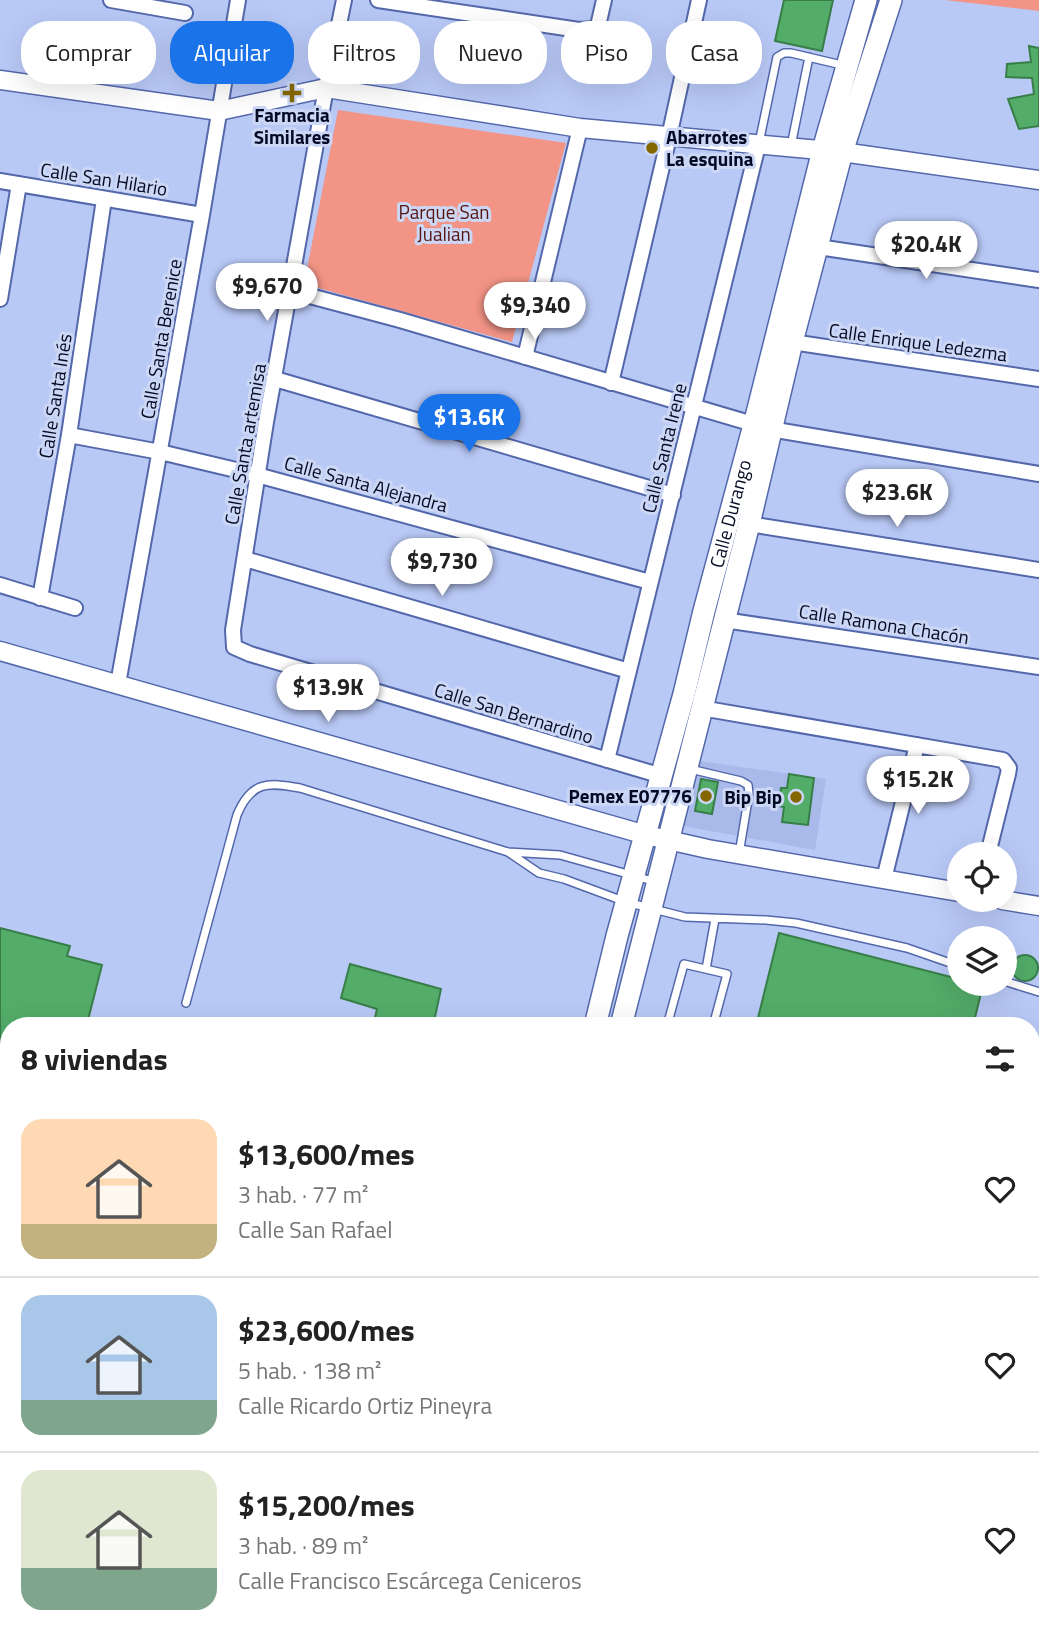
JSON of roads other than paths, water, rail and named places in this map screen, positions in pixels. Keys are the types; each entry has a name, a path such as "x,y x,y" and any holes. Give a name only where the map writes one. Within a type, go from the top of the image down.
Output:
{"main road":[{"name":"Calle Durango","path":"597,1017 626,902 663,776 704,611 792,342 818,247 847,66 866,0"},
{"name":"Calle Durango","path":"623,1017 749,524 762,427 833,151 891,0"}],"street":[{"path":"111,0 140,2 185,13"},
{"name":"Calle Santa Berenice","path":"118,684 238,0"},
{"name":"Calle Santa artemisa","path":"234,647 233,630 257,475 344,0"},
{"path":"378,0 579,30 594,29 598,26 604,0"},
{"path":"611,383 699,0"},
{"path":"0,80 219,111 326,88 580,128 833,151 1039,180"},
{"path":"525,357 580,128"},
{"name":"Calle Santa Irene","path":"607,760 758,145"},
{"name":"Calle San Hilario","path":"0,181 202,215"},
{"path":"0,299 19,184"},
{"name":"Calle Santa Inés","path":"40,598 69,435 104,199"},
{"path":"818,247 1039,280"},
{"path":"291,291 400,320 762,427 1039,474"},
{"name":"Calle Enrique Ledezma","path":"792,342 1039,379"},
{"path":"275,379 673,495"},
{"name":"Calle Santa Alejandra","path":"69,435 160,452 257,475 650,582"},
{"path":"749,524 1039,570"},
{"path":"245,559 629,671"},
{"path":"0,585 75,608"},
{"name":"Calle Ramona Chacón","path":"724,620 1039,667"},
{"name":"Calle San Bernardino","path":"234,647 263,658 663,776"},
{"path":"0,651 646,835 947,890"},
{"path":"701,708 1003,760 1009,768 1008,775 991,842"},
{"path":"884,879 917,745"},
{"path":"1017,902 1039,906"}],"lane":[{"path":"758,145 777,57 791,53 847,66"},
{"path":"790,148 809,57"},
{"path":"686,768 748,785 749,794 739,854"},
{"path":"186,1003 237,815 241,804 261,786 275,784 300,788 508,852 560,855 656,882"},
{"path":"508,852 539,873 564,879 626,902 685,917 796,923 907,948 947,962"},
{"path":"706,969 715,919"},
{"path":"669,1017 684,964 727,974 715,1017"},
{"path":"1017,985 1039,992"}],"place":[{"name":"Farmacia Similares","path":"292,93"},
{"name":"Abarrotes La esquina","path":"652,148"},
{"name":"Pemex E07776","path":"706,796"},
{"name":"Bip Bip","path":"796,797"}],"park label":[{"name":"Parque San Jualian","path":"444,223"}]}
